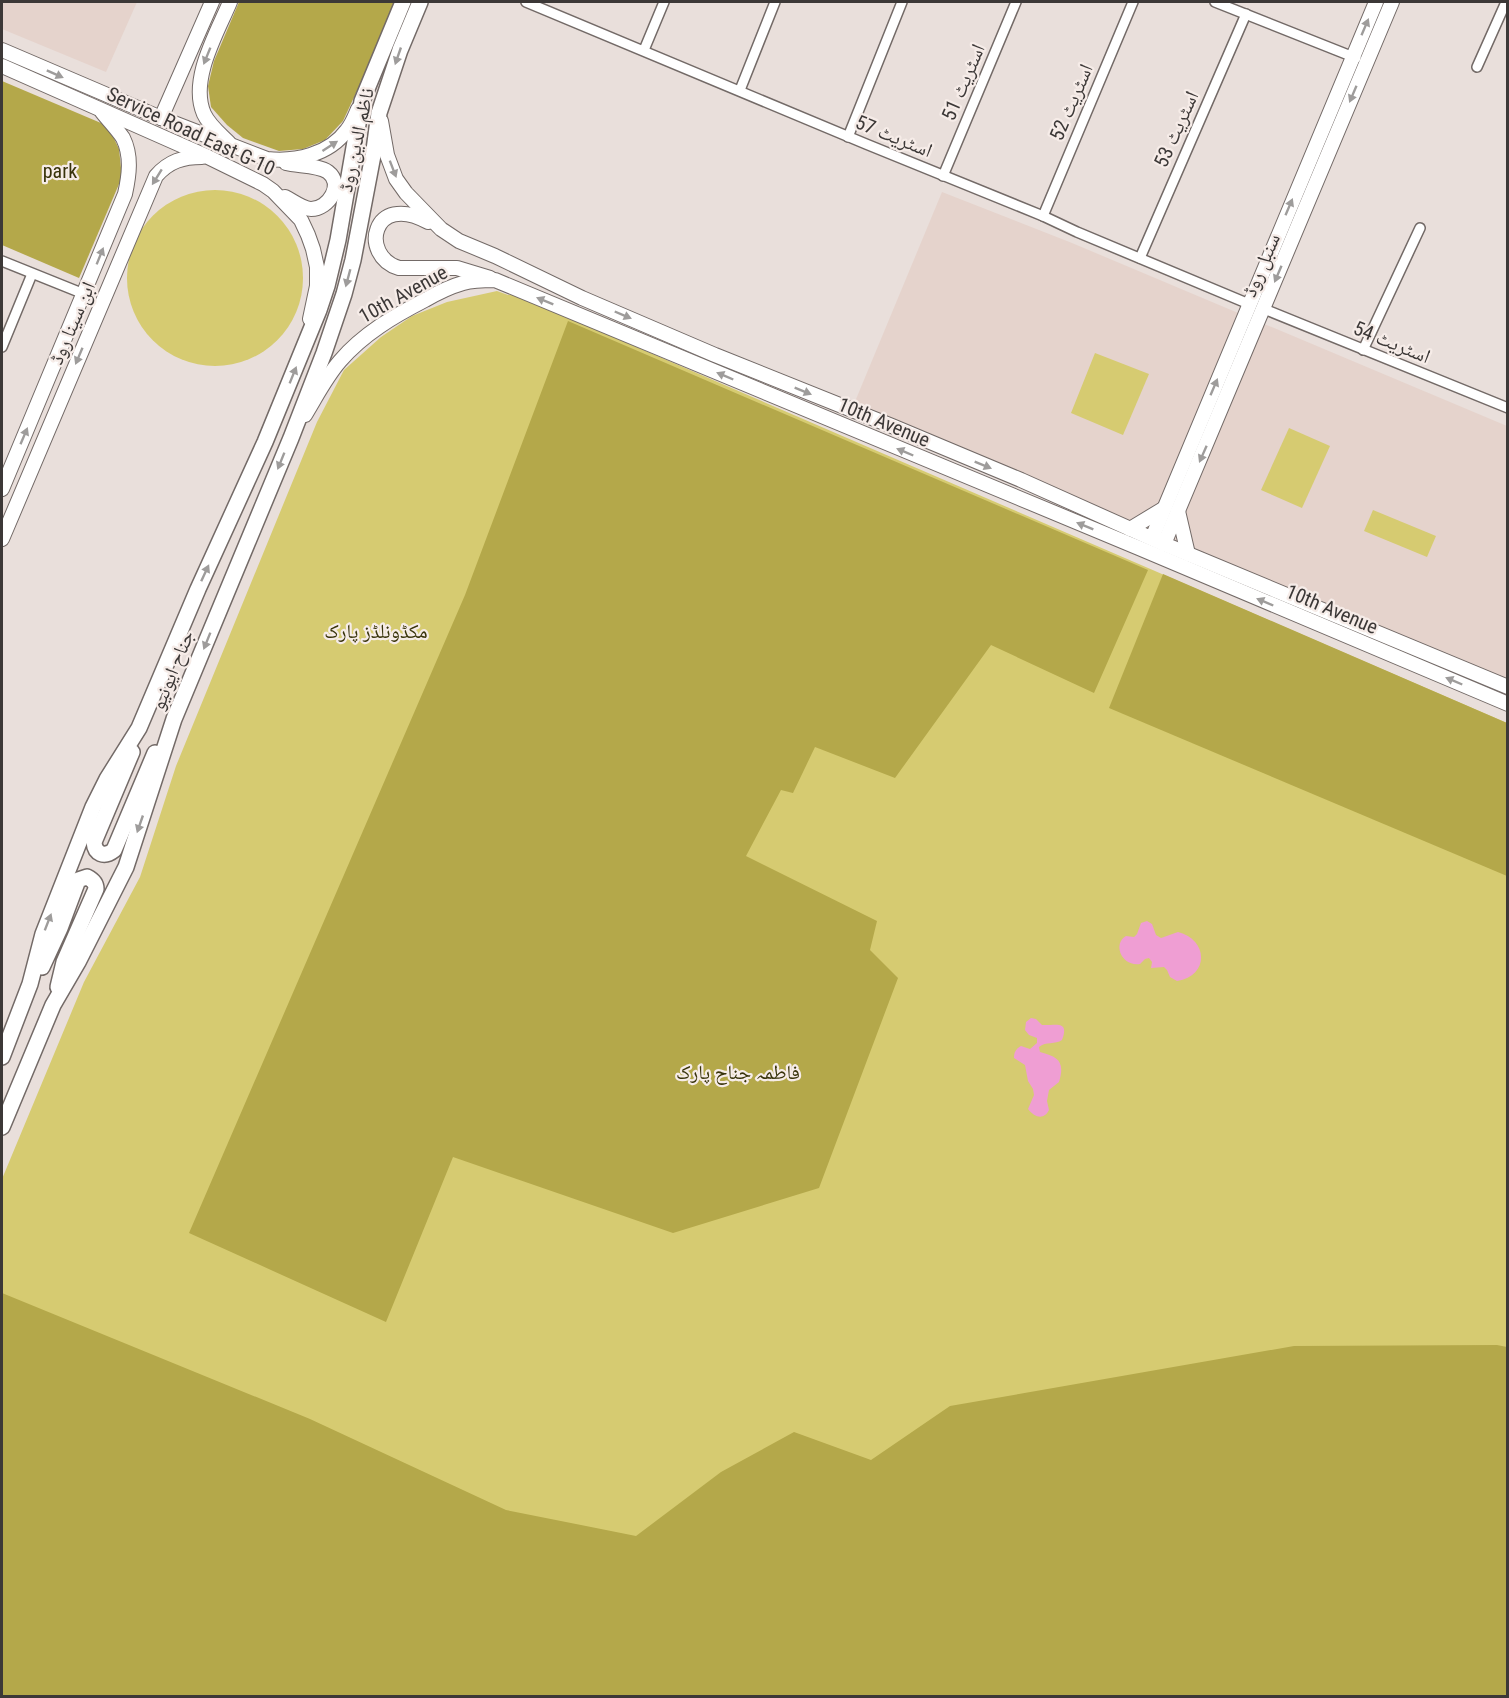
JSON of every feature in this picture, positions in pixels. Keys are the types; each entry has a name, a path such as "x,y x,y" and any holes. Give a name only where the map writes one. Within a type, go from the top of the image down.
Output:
{"main road":[{"path":"161,118 212,2"},
{"path":"230,2 202,69 200,87 201,105 205,115 234,147"},
{"name":"ناظم الدین روڈ","path":"348,189 362,101 403,2"},
{"name":"ناظم الدین روڈ","path":"361,221 379,113 400,50 420,2"},
{"name":"سنبل روڈ","path":"1158,541 1163,509 1376,2"},
{"name":"سنبل روڈ","path":"1158,541 1178,512 1392,2"},
{"name":"Service Road East G-10","path":"2,50 161,118 267,159 300,158 328,148 347,130 362,101"},
{"name":"Service Road East G-10","path":"2,66 208,157 263,183 273,191 301,220 317,267 317,286 304,347"},
{"name":"ابن سینا روڈ","path":"2,489 125,194 129,177 127,148 101,110"},
{"name":"10th Avenue","path":"379,113 387,155 396,179 406,193 441,229 459,241 582,298 1021,480 1188,554 1508,687"},
{"name":"ابن سینا روڈ","path":"2,539 156,176 163,168 179,159 208,157"},
{"path":"273,191 308,209 314,209 321,207 331,199 335,186 333,178 321,168 297,166 275,160"},
{"name":"جناح ایونیو","path":"2,1057 30,984 43,934 93,807 107,779 139,728 198,589 265,442 304,347 327,286 348,189"},
{"path":"441,229 412,214 402,212 392,214 383,219 378,228 376,246 381,257 391,266 411,269 457,268 495,280"},
{"name":"جناح ایونیو","path":"2,1127 53,1005 78,962 126,867 174,719 324,353 344,294 361,221"},
{"name":"10th Avenue","path":"291,438 331,372 348,351 370,333 406,310 448,288 464,283 495,280 1508,704"},
{"path":"764,393 770,377"},
{"path":"1130,529 1163,509"},
{"path":"1178,512 1188,554"},
{"path":"1308,620 1315,607"},
{"path":"139,728 130,758 94,842 97,853 104,855 114,850 164,733 174,719"},
{"path":"30,984 44,964 78,880 87,878 93,880 96,889 64,963 53,1005"}],"street":[{"name":"اسٹریٹ 57","path":"526,2 548,6 644,50 848,137 1043,216 1249,304"},
{"path":"644,50 664,2"},
{"path":"740,90 776,2"},
{"path":"848,137 902,2"},
{"name":"اسٹریٹ 51","path":"943,176 1016,2"},
{"name":"اسٹریٹ 52","path":"1043,216 1133,2"},
{"path":"1215,2 1366,63"},
{"path":"1477,67 1506,2"},
{"name":"اسٹریٹ 53","path":"1140,258 1246,14"},
{"path":"1363,350 1420,228"},
{"path":"2,261 84,294"},
{"path":"2,347 32,274"},
{"name":"اسٹریٹ 54","path":"1264,309 1508,408"}],"shaded area":[{"path":"2,2 137,2 106,72 2,29"},
{"path":"942,192 1072,243 1507,426 1507,683 854,404"},
{"path":"1147,921 1152,924 1156,935 1161,938 1178,932 1195,942 1200,949 1200,965 1188,978 1177,981 1170,977 1164,967 1151,968 1152,962 1149,958 1140,964 1124,959 1120,949 1122,940 1126,936 1134,937 1141,923"},
{"path":"1031,1018 1036,1019 1042,1025 1060,1025 1064,1029 1062,1040 1039,1047 1040,1052 1056,1058 1061,1065 1059,1082 1049,1090 1047,1101 1049,1110 1042,1116 1036,1116 1028,1109 1034,1095 1033,1089 1028,1081 1025,1065 1014,1058 1015,1051 1019,1047 1030,1049 1037,1043 1037,1038 1029,1035 1025,1030 1026,1022"}],"green space":[{"path":"239,2 398,2 343,121 325,140 303,149 279,151 243,138 211,107 208,86 214,61"},
{"name":"park","path":"2,81 108,126 119,149 122,177 79,278 2,245"},
{"path":"215,190 249,197 264,205 277,216 288,229 296,244 303,278 296,312 288,327 277,340 264,351 249,359 215,366 181,359 166,351 153,340 142,327 134,312 127,278 134,244 142,229 153,216 166,205 181,197"},
{"name":"فاطمہ جناح پارک","path":"497,291 512,294 560,314 1507,723 1507,1696 2,1696 2,1179 84,982 140,877 176,766 317,422 344,370 381,337 412,316 447,302"},
{"path":"568,321 1148,570 1094,693 991,645 895,778 815,747 793,793 781,790 746,856 877,921 870,950 898,978 819,1188 673,1233 453,1157 386,1322 189,1233 465,595"},
{"path":"1095,353 1149,374 1123,435 1071,413"},
{"path":"1289,428 1330,446 1302,508 1261,490"},
{"path":"1373,510 1436,536 1427,557 1364,531"},
{"path":"1163,574 1507,723 1507,876 1109,708"},
{"path":"2,1293 310,1419 506,1510 636,1536 721,1472 794,1432 871,1460 950,1406 1294,1346 1497,1345 1507,1347 1507,1696 2,1696"}],"park label":[{"name":"مکڈونلڈز پارک","path":"376,631"}]}
